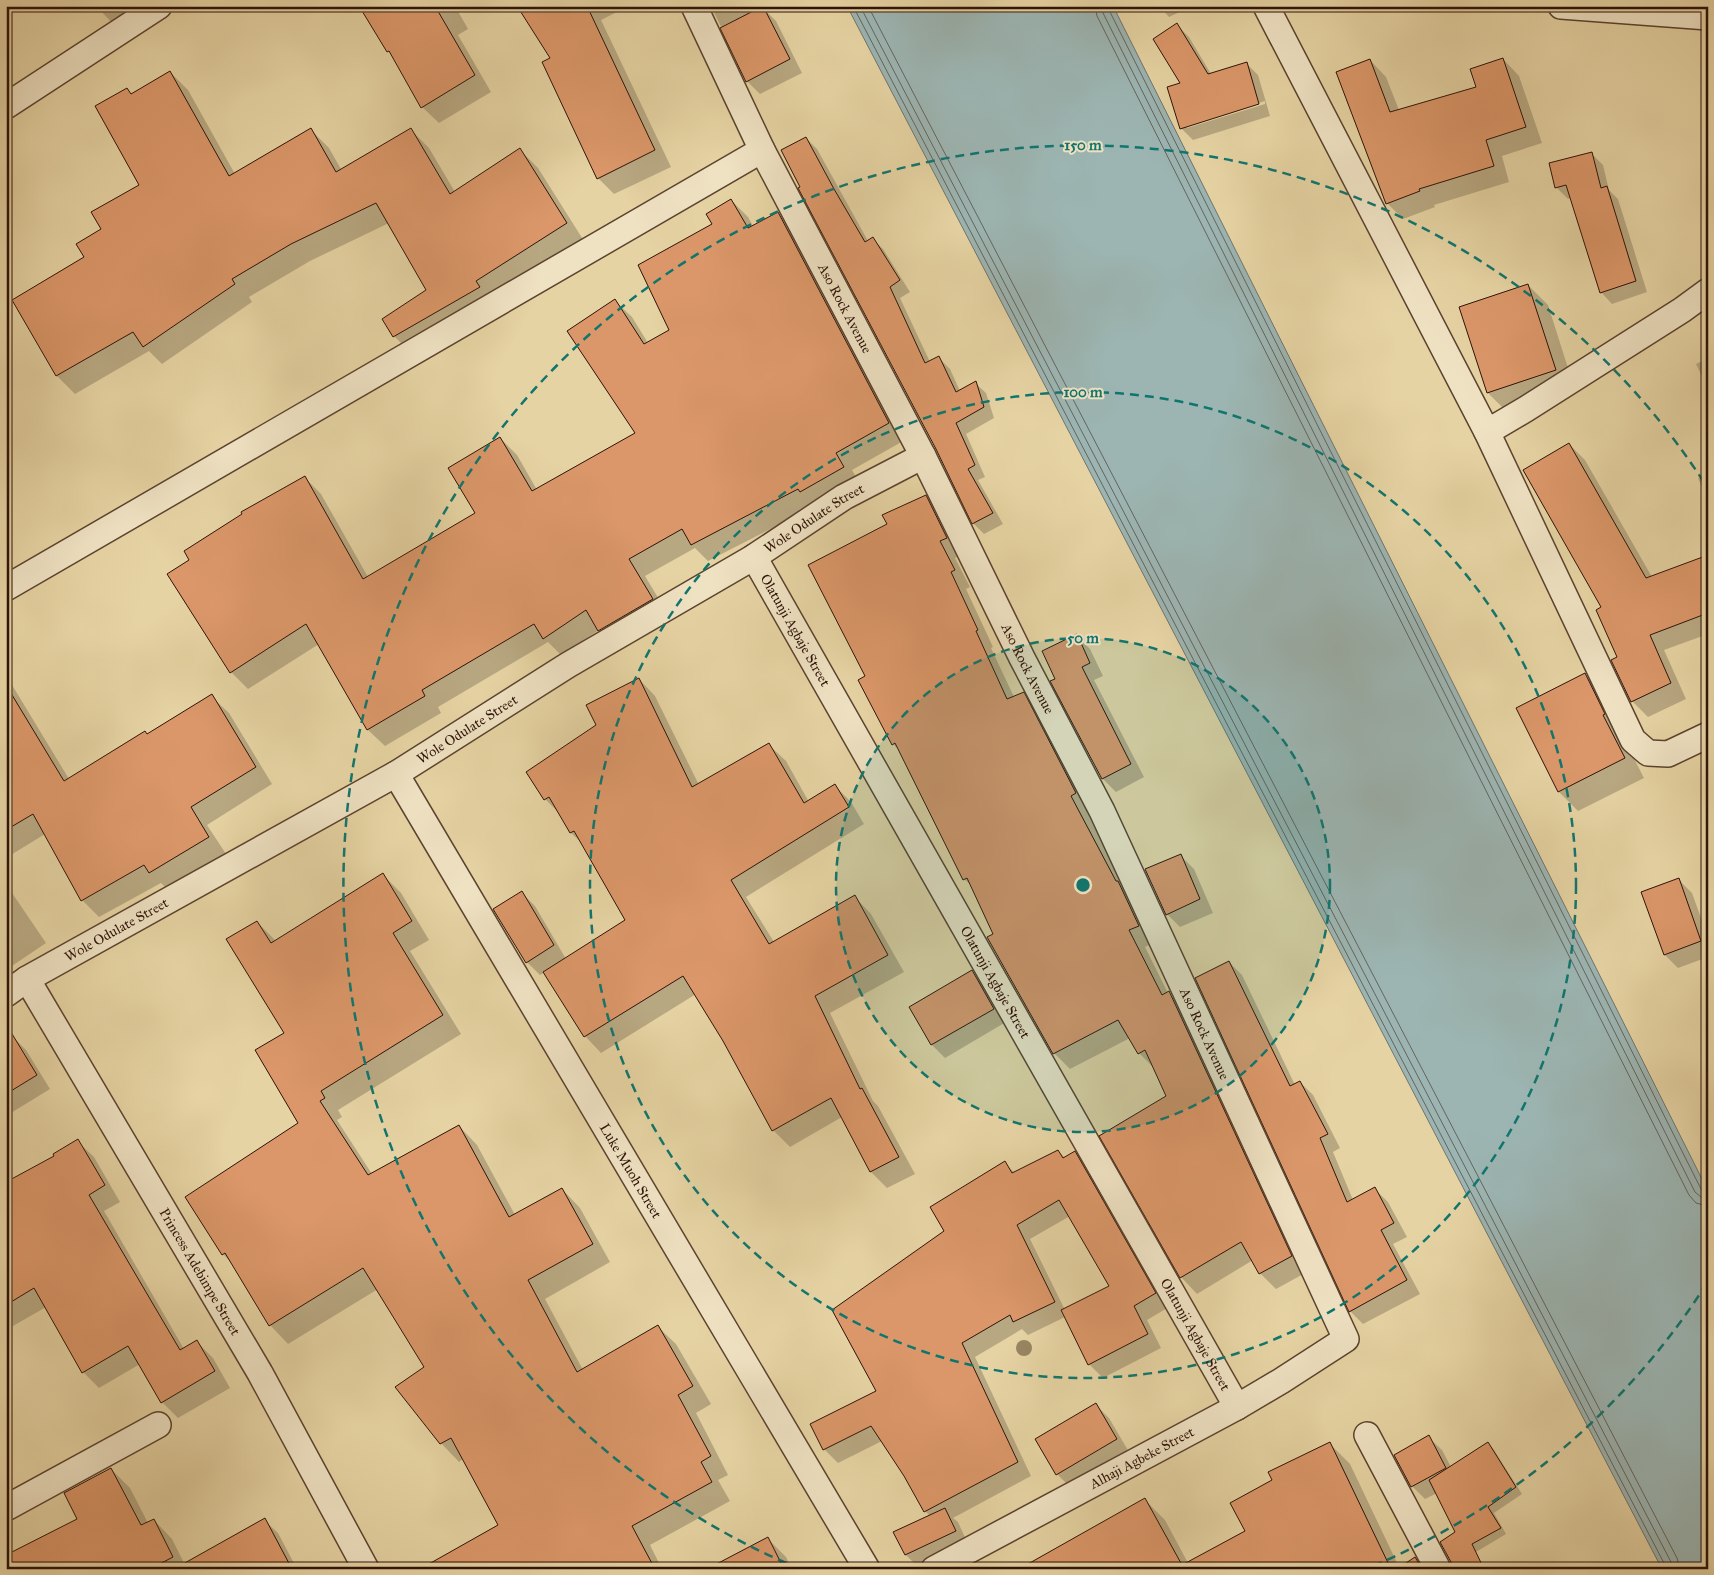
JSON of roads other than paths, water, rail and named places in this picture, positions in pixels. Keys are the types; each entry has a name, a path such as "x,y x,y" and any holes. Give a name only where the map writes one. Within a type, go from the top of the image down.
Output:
{"street":[{"path":"6,106 159,6"},
{"name":"Aso Rock Avenue","path":"694,6 762,150 923,456 1022,658 1102,811 1346,1339"},
{"path":"1266,6 1487,432 1633,740 1648,753 1668,754 1708,735"},
{"path":"1561,6 1708,17"},
{"path":"6,588 762,150"},
{"path":"1487,432 1682,310 1708,291"},
{"name":"Wole Odulate Street","path":"6,994 27,979 396,774 568,665 754,557 844,497 923,456"},
{"name":"Olatunji Agbaje Street","path":"754,557 1237,1407"},
{"name":"Luke Muoh Street","path":"396,774 867,1569"},
{"name":"Princess Adebimpe Street","path":"27,979 260,1373 366,1569"},
{"name":"Alhaji Agbeke Street","path":"934,1569 1237,1407 1282,1381 1346,1339"},
{"path":"6,1508 158,1426"},
{"path":"1367,1435 1438,1569"}],"water":[{"path":"847,6 1113,6 1708,1191 1708,1569 1662,1569"}]}
